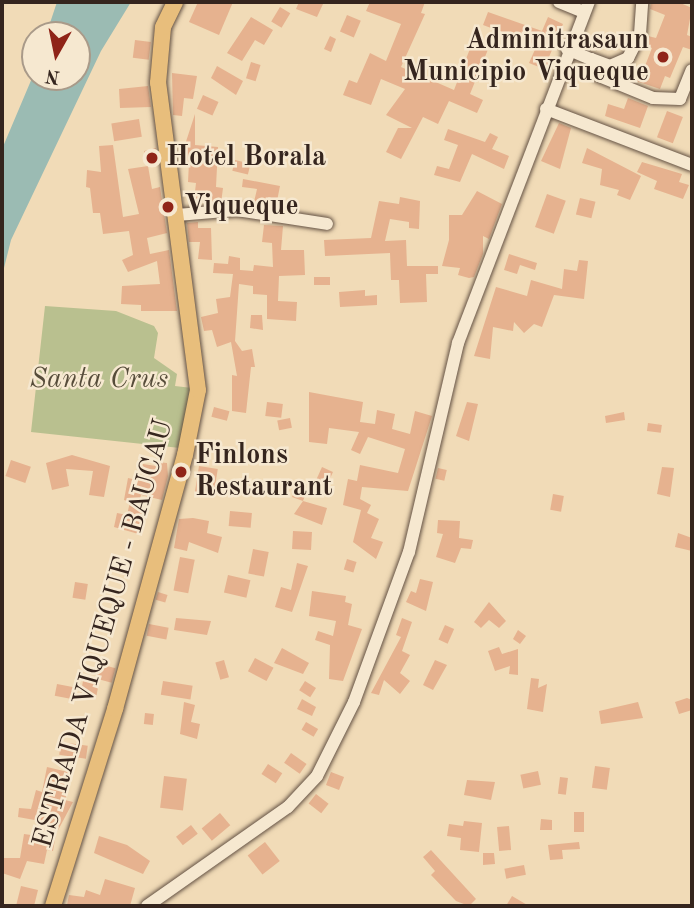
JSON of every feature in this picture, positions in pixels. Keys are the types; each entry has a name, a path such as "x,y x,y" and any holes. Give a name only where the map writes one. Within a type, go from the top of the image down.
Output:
{"main road":[{"name":"ESTRADA VIQUEQUE - BAUCAU","path":"53,906 115,709 198,390 158,83 163,27 175,2"}],"street":[{"path":"149,906 288,807 317,776 354,702 409,552 457,344 567,49 586,7 559,2"},
{"path":"567,49 610,66 628,58 640,34 642,2"},
{"path":"591,59 599,76 653,98 680,99 692,70"},
{"path":"546,108 692,165"},
{"path":"177,215 237,210 327,224"}],"green space":[{"name":"Santa Crus","path":"45,306 116,311 154,326 158,333 154,358 177,374 175,386 192,388 180,448 31,432"}],"water":[{"path":"57,2 131,2 91,72 91,21 51,21"},
{"path":"27,91 82,91 11,240 2,276 2,149"}],"building":[{"path":"198,2 233,2 219,35 189,22"},
{"path":"299,2 323,4 317,17 296,9"},
{"path":"370,2 425,2 421,13 425,14 401,67 454,90 473,41 489,47 470,94 483,100 477,113 449,101 438,124 423,117 401,159 386,152 398,128 412,128 386,115 405,89 381,79 371,105 343,95 349,80 357,83 370,53 386,61 401,24 366,11"},
{"path":"651,2 678,2 692,8 687,35 692,37 692,50 683,47 670,78 665,76 660,89 624,77 632,66 643,71 652,48 644,45 648,36 656,38 665,15 650,9"},
{"path":"280,7 290,13 282,28 271,22"},
{"path":"488,12 542,31 548,17 563,24 549,57 554,59 549,71 529,63 537,45 483,25"},
{"path":"347,15 361,21 354,37 340,32"},
{"path":"251,17 273,30 264,45 255,40 242,61 227,53"},
{"path":"330,36 336,39 331,52 324,49"},
{"path":"135,40 151,42 149,60 133,58"},
{"path":"251,62 261,65 256,81 246,78"},
{"path":"217,66 243,81 236,95 211,78"},
{"path":"172,73 197,76 193,99 184,98 182,116 173,115"},
{"path":"148,86 151,107 120,108 119,89"},
{"path":"203,95 219,102 212,116 197,109"},
{"path":"628,98 648,106 640,128 605,116 608,104 624,109"},
{"path":"667,111 683,117 673,143 657,137"},
{"path":"195,114 195,145 218,147 216,187 223,188 221,203 194,200 196,183 188,182 189,162 179,163"},
{"path":"139,119 142,137 114,141 111,123"},
{"path":"559,123 571,128 560,169 541,161"},
{"path":"448,129 485,142 490,133 498,137 492,149 509,156 504,169 472,154 460,182 434,175 437,166 449,169 458,145 444,140"},
{"path":"113,145 123,217 139,214 128,169 148,166 152,189 160,187 167,233 147,238 150,254 169,250 177,311 141,311 141,305 121,304 122,286 160,284 157,261 128,272 122,260 133,255 129,231 103,234 100,213 93,213 90,188 86,187 87,170 101,172 99,146"},
{"path":"156,148 156,159 146,162 144,151"},
{"path":"587,148 641,176 630,200 617,195 619,190 600,185 602,169 582,163"},
{"path":"235,160 251,164 248,175 232,171"},
{"path":"642,162 682,174 679,182 689,185 683,199 654,189 657,181 637,172"},
{"path":"243,179 280,186 277,201 254,202 257,189 242,187"},
{"path":"477,191 502,204 489,239 483,236 483,254 474,277 469,278 458,275 460,268 442,266 449,240 449,215 462,215"},
{"path":"547,194 566,201 554,234 535,227"},
{"path":"400,197 420,201 419,229 409,228 409,222 390,219 385,241 406,240 407,266 438,266 438,274 426,274 427,302 400,303 399,280 391,280 390,253 325,256 324,240 371,238 379,201 399,204"},
{"path":"580,198 596,202 591,218 576,214"},
{"path":"198,222 198,228 211,228 212,260 198,259 200,242 189,242 187,223"},
{"path":"264,225 283,226 281,250 304,250 305,275 279,276 278,301 297,302 296,321 267,319 267,295 253,294 253,286 239,284 235,341 242,351 252,349 255,367 251,367 246,413 232,411 232,375 237,376 231,342 217,347 212,330 204,331 201,317 218,313 216,299 230,297 233,274 213,273 214,263 228,264 229,256 240,258 240,270 253,271 254,265 273,267 272,243 262,242"},
{"path":"509,254 537,263 535,270 520,265 517,274 504,270"},
{"path":"579,260 588,261 584,299 554,295 542,327 534,324 524,333 514,322 513,331 493,327 490,359 474,356 496,287 527,296 531,280 562,289 564,269 577,271"},
{"path":"314,277 330,277 330,285 314,285"},
{"path":"365,290 365,296 377,295 377,305 340,307 339,292"},
{"path":"251,315 262,315 263,330 250,328"},
{"path":"309,392 363,402 360,422 375,424 377,410 395,414 392,429 410,434 415,411 432,416 408,491 362,487 360,499 371,505 367,513 379,519 371,538 383,542 376,559 353,542 361,510 343,505 348,479 357,481 360,465 398,473 405,449 368,437 360,454 351,450 359,432 329,428 327,444 309,442"},
{"path":"267,402 283,404 281,418 265,416"},
{"path":"467,402 478,404 469,441 456,436"},
{"path":"214,407 229,411 227,421 211,417"},
{"path":"624,412 625,420 606,423 605,416"},
{"path":"290,418 292,428 279,430 277,420"},
{"path":"648,423 662,425 661,433 647,431"},
{"path":"72,455 110,466 104,497 89,495 93,471 66,469 69,486 52,490 46,463"},
{"path":"11,460 31,467 25,483 5,476"},
{"path":"157,462 167,463 168,476 162,500 141,495 137,509 147,511 142,535 114,527 117,513 127,515 130,502 124,500 128,478 141,481 143,464 156,466"},
{"path":"199,466 218,469 214,496 195,493"},
{"path":"322,467 333,472 325,489 314,484"},
{"path":"662,467 674,468 670,497 657,494"},
{"path":"438,468 447,470 444,481 436,479"},
{"path":"296,489 306,493 303,501 292,497"},
{"path":"553,494 564,496 561,512 550,510"},
{"path":"303,501 327,508 322,525 294,514"},
{"path":"230,511 252,513 251,528 229,526"},
{"path":"179,519 209,521 207,533 222,537 218,553 189,542 187,551 174,548"},
{"path":"438,520 460,521 459,538 473,540 471,549 461,548 455,563 436,557 443,534 437,533"},
{"path":"293,531 312,532 311,550 292,549"},
{"path":"678,533 692,538 692,551 675,547"},
{"path":"253,549 269,552 264,577 248,574"},
{"path":"180,557 195,560 188,593 174,590"},
{"path":"347,559 357,562 353,572 344,570"},
{"path":"297,563 308,566 292,612 275,607 281,587 291,590"},
{"path":"228,575 250,580 246,598 224,593"},
{"path":"420,579 433,582 426,611 406,602 411,591 416,593"},
{"path":"75,582 88,584 85,600 72,598"},
{"path":"312,591 346,596 345,602 352,604 348,625 362,629 343,681 329,679 330,645 315,640 318,631 333,636 336,621 309,616"},
{"path":"158,592 168,595 165,603 156,600"},
{"path":"489,602 506,621 499,628 489,620 481,628 474,622"},
{"path":"176,618 211,621 207,635 174,630"},
{"path":"402,618 412,622 402,651 410,655 400,673 410,681 400,694 384,680 379,695 371,693 401,637 396,635"},
{"path":"149,624 169,628 166,640 147,636"},
{"path":"445,625 454,629 448,644 438,640"},
{"path":"518,630 526,636 520,644 513,639"},
{"path":"499,647 502,654 518,649 518,675 509,674 510,666 495,671 488,651"},
{"path":"282,648 309,663 303,674 274,663"},
{"path":"255,658 274,668 266,681 248,671"},
{"path":"224,660 229,677 220,680 215,662"},
{"path":"435,660 447,665 433,690 423,685"},
{"path":"100,664 115,668 112,683 96,678"},
{"path":"531,678 539,679 538,688 547,684 543,712 527,709"},
{"path":"83,681 99,684 96,697 81,694"},
{"path":"163,681 193,686 190,700 161,695"},
{"path":"305,681 316,688 310,697 299,690"},
{"path":"57,684 77,688 74,700 55,696"},
{"path":"687,698 692,700 692,710 679,714 675,702"},
{"path":"302,699 316,707 312,716 297,709"},
{"path":"184,702 195,705 191,722 200,724 197,739 180,734"},
{"path":"638,702 643,718 601,724 599,711"},
{"path":"145,713 154,714 153,725 144,724"},
{"path":"306,722 318,729 314,737 302,730"},
{"path":"61,742 88,746 86,759 59,755"},
{"path":"291,753 307,764 300,774 284,763"},
{"path":"268,764 282,773 276,783 261,774"},
{"path":"595,766 610,768 607,790 592,788"},
{"path":"47,767 72,773 65,800 73,802 56,834 53,851 47,850 44,864 27,861 20,879 2,873 2,858 20,858 24,834 38,836 40,821 18,817 19,808 31,809 36,790 42,792"},
{"path":"538,771 541,785 523,788 520,775"},
{"path":"331,772 344,777 339,790 326,785"},
{"path":"164,776 187,779 183,811 160,808"},
{"path":"560,777 568,778 566,795 558,794"},
{"path":"467,780 495,782 491,800 464,795"},
{"path":"316,794 329,804 321,813 309,803"},
{"path":"574,812 584,812 584,832 574,832"},
{"path":"220,813 230,825 212,841 202,828"},
{"path":"541,819 552,820 552,830 540,830"},
{"path":"464,821 482,823 479,852 460,850 461,838 447,836 449,824 463,826"},
{"path":"191,825 198,834 183,845 176,837"},
{"path":"509,826 511,850 499,851 497,827"},
{"path":"99,836 127,845 150,861 143,874 94,853"},
{"path":"265,842 280,861 262,874 248,856"},
{"path":"579,842 580,849 562,850 563,859 550,860 548,845"},
{"path":"431,850 476,899 469,906 456,901 431,875 435,871 423,857"},
{"path":"483,853 494,853 495,864 483,865"},
{"path":"524,865 526,875 506,879 504,869"},
{"path":"105,879 135,888 130,906 67,905 69,895 84,897 86,890 100,895"},
{"path":"21,886 38,890 34,906 16,906"},
{"path":"512,896 529,906 506,906"}],"place":[{"name":"Adminitrasaun Municipio Viqueque","path":"663,57"},
{"name":"Hotel Borala","path":"152,158"},
{"name":"Viqueque","path":"168,207"},
{"name":"Finlons Restaurant","path":"181,472"}]}
